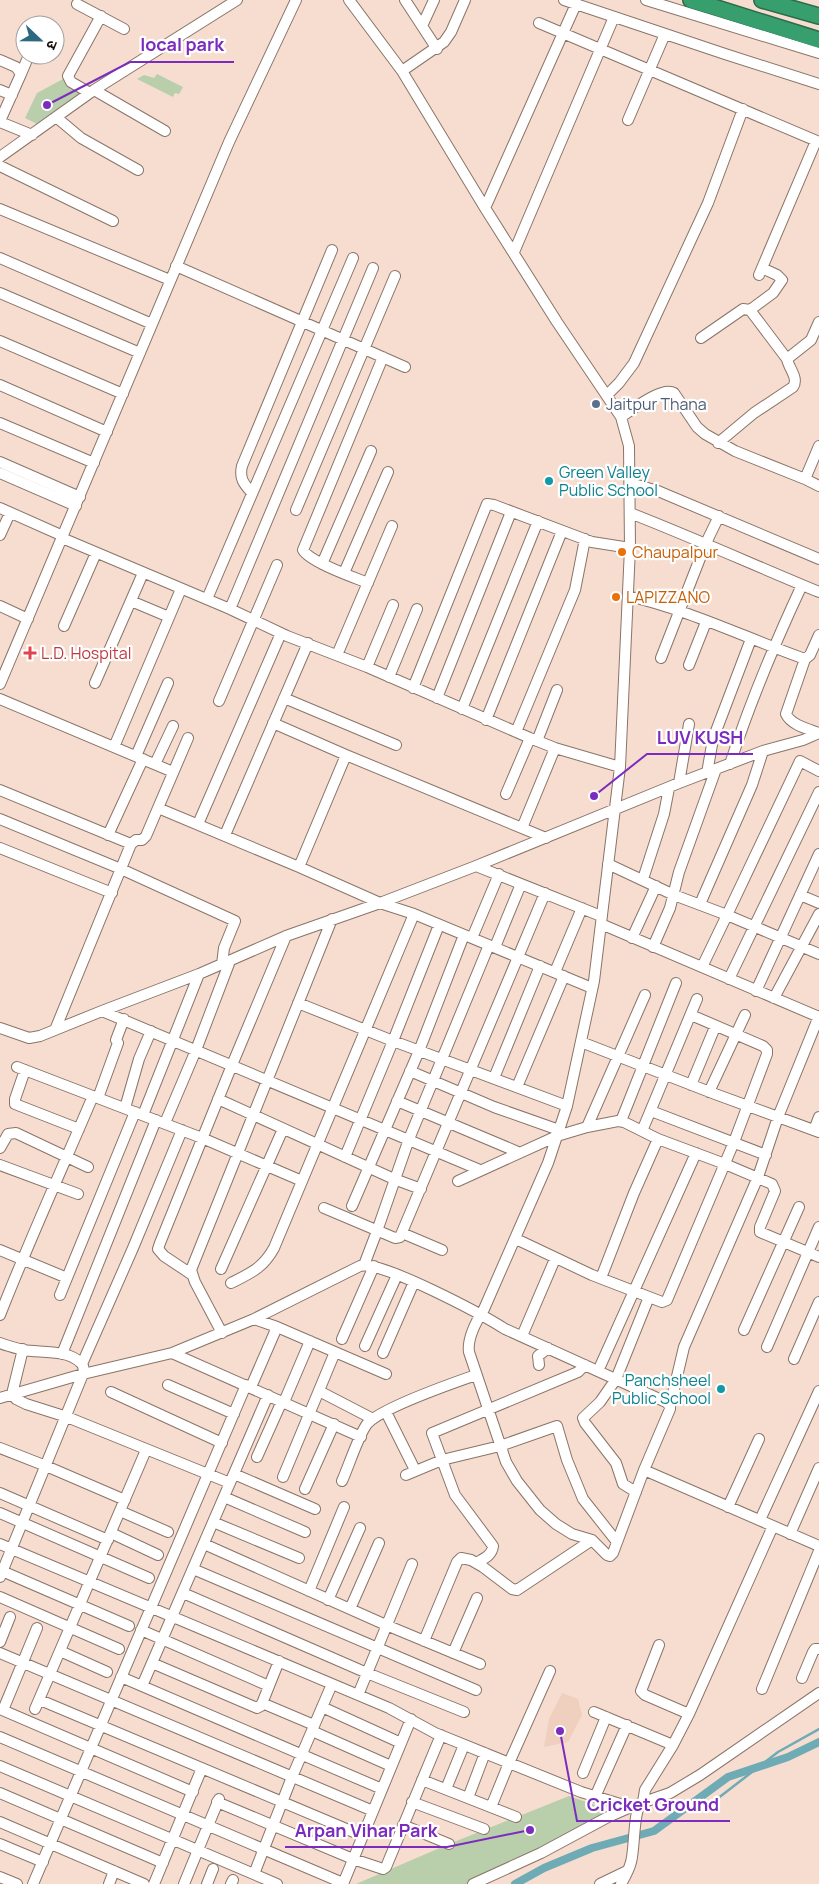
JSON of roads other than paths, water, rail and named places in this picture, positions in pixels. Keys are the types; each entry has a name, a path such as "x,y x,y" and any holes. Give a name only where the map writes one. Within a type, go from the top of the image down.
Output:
{"highway":[{"path":"691,0 819,40"},
{"path":"762,0 819,16"}],"street":[{"path":"0,157 92,92 237,0"},
{"path":"0,684 4,662 28,618 229,142 296,0"},
{"path":"349,0 402,71 557,322 621,417 628,446 630,548 620,767 614,810 608,864 601,920 592,988 567,1106 548,1163 516,1239 480,1314 468,1346 500,1446 517,1482 540,1510 568,1531 592,1540 610,1556 613,1553 670,1406 684,1347 758,1177 778,1117 819,1017 632,938 601,920 582,908 476,866"},
{"path":"405,0 437,49"},
{"path":"422,26 434,0"},
{"path":"402,71 437,49 444,42 451,32 465,0"},
{"path":"564,0 819,84"},
{"path":"646,0 819,52"},
{"path":"76,4 124,28"},
{"path":"485,208 576,4"},
{"path":"101,16 68,76 71,82 165,131"},
{"path":"514,252 614,17"},
{"path":"539,23 818,141 760,272 778,275 782,280 773,293 750,310 743,309 701,338"},
{"path":"628,120 665,34"},
{"path":"0,60 16,68 20,74"},
{"path":"24,65 0,121 32,135"},
{"path":"0,90 12,95"},
{"path":"607,395 634,363 708,203 743,110"},
{"path":"56,118 81,138 138,170"},
{"path":"0,166 113,221"},
{"path":"0,209 170,280"},
{"path":"252,493 241,478 242,466 332,250"},
{"path":"0,258 152,324"},
{"path":"207,600 352,258"},
{"path":"176,266 405,367"},
{"path":"230,609 373,268"},
{"path":"296,510 395,276"},
{"path":"0,293 140,353"},
{"path":"718,443 754,413 793,387 795,383 795,377 787,359 750,310"},
{"path":"787,359 811,340 819,322"},
{"path":"0,341 123,394"},
{"path":"368,583 322,564 304,553 303,547 383,357"},
{"path":"0,385 107,432"},
{"path":"621,417 661,392 671,391 697,427 718,443 819,486"},
{"path":"0,422 94,463"},
{"path":"805,479 819,446"},
{"path":"322,564 371,451"},
{"path":"0,462 78,501"},
{"path":"344,573 388,472"},
{"path":"0,473 78,501"},
{"path":"630,483 658,491 819,559"},
{"path":"413,688 487,504 585,539 602,544 630,548"},
{"path":"0,508 96,553 230,609 281,633 367,667 486,720 554,748 620,767"},
{"path":"437,698 512,512"},
{"path":"0,535 10,513"},
{"path":"630,513 706,543 819,592"},
{"path":"661,658 706,543 719,516"},
{"path":"462,709 538,521"},
{"path":"337,655 392,526"},
{"path":"486,720 562,530"},
{"path":"516,732 575,590 585,539"},
{"path":"64,626 96,553"},
{"path":"219,701 277,565"},
{"path":"95,683 143,573"},
{"path":"730,764 741,729 773,648 802,585"},
{"path":"114,747 181,589"},
{"path":"628,596 680,610 751,640 805,659"},
{"path":"131,601 169,617"},
{"path":"367,667 393,605"},
{"path":"0,606 28,618"},
{"path":"389,677 417,610"},
{"path":"689,665 706,622"},
{"path":"198,824 281,633"},
{"path":"819,635 810,655 805,659 786,714 794,723 819,733"},
{"path":"653,947 674,894 679,872 711,771 713,739 751,640"},
{"path":"225,835 308,643"},
{"path":"108,835 168,684"},
{"path":"506,794 557,690"},
{"path":"284,698 396,745"},
{"path":"0,699 173,772"},
{"path":"274,723 346,756 546,838"},
{"path":"679,783 689,724"},
{"path":"155,764 173,726"},
{"path":"0,1028 34,1038 199,974 286,936 380,903 476,866 679,783 763,751 803,740 819,733"},
{"path":"55,1030 132,844 146,836 188,738"},
{"path":"522,828 554,748"},
{"path":"700,904 752,785 763,751"},
{"path":"299,867 346,756"},
{"path":"702,967 800,762 819,771"},
{"path":"643,879 664,814 669,788"},
{"path":"0,790 132,844"},
{"path":"729,979 819,792"},
{"path":"158,808 225,835 380,903 414,914 592,988"},
{"path":"0,819 121,869 235,921 224,948 226,963 196,1050 160,1122 62,1354"},
{"path":"0,848 112,893"},
{"path":"756,991 819,854"},
{"path":"608,864 674,894 819,954"},
{"path":"352,1206 468,937 499,874"},
{"path":"342,1339 369,1265 377,1231 394,1179 492,946 521,884"},
{"path":"632,938 656,886"},
{"path":"324,1208 395,1238 402,1233 447,1122 545,894"},
{"path":"800,895 819,903"},
{"path":"516,1087 560,974 582,908"},
{"path":"231,1283 256,1270 269,1258 414,914"},
{"path":"774,998 819,914"},
{"path":"191,1274 192,1266 252,1115 332,920"},
{"path":"345,1157 439,925"},
{"path":"222,1333 191,1274 164,1256 158,1249 286,936"},
{"path":"494,1078 540,966"},
{"path":"60,1295 139,1114 174,1040 199,974"},
{"path":"621,1121 676,983"},
{"path":"587,1127 645,995"},
{"path":"642,1132 697,999"},
{"path":"298,1003 419,1051 567,1106"},
{"path":"102,1011 480,1170"},
{"path":"516,1239 555,1259 601,1278 662,1302 667,1300 734,1142 767,1054 764,1046 690,1015"},
{"path":"709,1092 745,1016"},
{"path":"0,1315 22,1259 79,1129 96,1097 118,1043 116,1040 124,1020"},
{"path":"691,1085 715,1027"},
{"path":"125,1108 139,1059 151,1031"},
{"path":"581,1042 816,1131 819,1117"},
{"path":"79,1129 15,1104 14,1099 21,1068 202,1138 302,1181"},
{"path":"410,1071 558,1133"},
{"path":"218,1099 394,1179 421,1189"},
{"path":"397,1101 518,1152"},
{"path":"651,1111 766,1155"},
{"path":"458,1181 558,1133 621,1121 658,1139 772,1184 775,1188 759,1230 762,1233 819,1257"},
{"path":"221,1269 283,1129"},
{"path":"129,1626 1,1574 67,1417 83,1369 182,1130"},
{"path":"0,1148 4,1139 11,1132 88,1167"},
{"path":"601,1278 634,1193 658,1139"},
{"path":"598,1371 696,1153"},
{"path":"0,1165 56,1184 78,1194"},
{"path":"744,1330 799,1207"},
{"path":"767,1347 819,1227"},
{"path":"402,1233 442,1250"},
{"path":"0,1250 67,1278"},
{"path":"522,1336 555,1259"},
{"path":"0,1398 83,1369 172,1353 254,1319 369,1265 414,1282 480,1314 505,1329 666,1402 670,1406"},
{"path":"365,1346 397,1275"},
{"path":"383,1353 414,1282"},
{"path":"636,1492 623,1484 616,1463 583,1421 584,1415 600,1402 616,1379 649,1297"},
{"path":"794,1360 819,1302"},
{"path":"254,1319 386,1374"},
{"path":"33,1884 234,1414 277,1327"},
{"path":"257,1457 310,1341"},
{"path":"0,1343 23,1350 62,1354 83,1369"},
{"path":"539,1365 538,1356 548,1348"},
{"path":"12,1394 23,1350"},
{"path":"283,1477 335,1352"},
{"path":"172,1353 361,1437"},
{"path":"476,1563 488,1556 493,1549 492,1546 455,1495 432,1433 578,1372 585,1365"},
{"path":"342,1481 366,1425 373,1419 427,1394 476,1375"},
{"path":"168,1385 234,1414"},
{"path":"319,1391 373,1419"},
{"path":"760,1520 819,1391"},
{"path":"112,1392 222,1442"},
{"path":"12,1394 16,1399 26,1404 67,1417 208,1475 232,1478 315,1509"},
{"path":"142,1686 268,1395"},
{"path":"386,1412 410,1472 442,1460 500,1446 557,1426 567,1460 583,1500 617,1542"},
{"path":"305,1489 334,1424"},
{"path":"728,1507 759,1439"},
{"path":"0,1448 125,1500"},
{"path":"146,1450 37,1704 100,1725 362,1836"},
{"path":"790,1534 819,1468"},
{"path":"644,1470 819,1546"},
{"path":"0,1493 158,1555"},
{"path":"224,1497 305,1532"},
{"path":"309,1591 344,1507"},
{"path":"120,1511 168,1532"},
{"path":"0,1514 149,1578"},
{"path":"213,1522 299,1558"},
{"path":"621,1884 633,1855 637,1805 689,1714 773,1526"},
{"path":"328,1600 360,1528"},
{"path":"424,1641 460,1558 476,1563 512,1589 517,1590 592,1540"},
{"path":"350,1610 378,1543"},
{"path":"0,1544 280,1661 411,1719 464,1745 595,1797 637,1805"},
{"path":"204,1544 350,1610 480,1664"},
{"path":"762,1688 819,1551"},
{"path":"358,1695 412,1564"},
{"path":"193,1570 476,1690"},
{"path":"183,1593 464,1712"},
{"path":"0,1597 119,1649"},
{"path":"453,1653 477,1598"},
{"path":"0,1642 10,1617"},
{"path":"38,1628 1,1710 192,1792"},
{"path":"141,1630 269,1686"},
{"path":"659,1645 641,1691 645,1695 689,1714"},
{"path":"802,1678 813,1652 815,1649 819,1649"},
{"path":"60,1651 107,1672"},
{"path":"0,1653 373,1811"},
{"path":"152,1663 258,1708 262,1703 280,1661"},
{"path":"491,1807 550,1671"},
{"path":"120,1677 382,1788"},
{"path":"254,1874 332,1684"},
{"path":"473,1884 541,1853 637,1805 670,1793 700,1775 819,1693"},
{"path":"262,1703 391,1766"},
{"path":"322,1707 401,1743"},
{"path":"594,1712 673,1745"},
{"path":"583,1773 606,1716"},
{"path":"0,1737 343,1884 411,1719"},
{"path":"595,1797 626,1725"},
{"path":"184,1884 218,1800 273,1826 353,1859 384,1869 441,1735"},
{"path":"446,1789 464,1745"},
{"path":"468,1798 485,1753"},
{"path":"0,1766 277,1884"},
{"path":"154,1884 202,1768"},
{"path":"422,1780 516,1817"},
{"path":"0,1794 163,1863"},
{"path":"412,1802 484,1829"},
{"path":"0,1822 138,1883"},
{"path":"402,1825 449,1844"},
{"path":"0,1844 43,1862"},
{"path":"208,1884 213,1870"},
{"path":"600,1884 628,1871"},
{"path":"109,1884 114,1872"},
{"path":"0,1877 17,1884"}],"waterway":[{"path":"704,1809 778,1752 819,1729"},
{"path":"515,1884 544,1868 592,1848 654,1831 728,1777 788,1757 819,1742"}],"place":[{"name":"local park","path":"47,105"},
{"name":"Jaitpur Thana","path":"596,404"},
{"name":"Green Valley Public School","path":"549,481"},
{"name":"Chaupalpur","path":"622,552"},
{"name":"LAPIZZANO","path":"616,597"},
{"name":"L.D. Hospital","path":"30,653"},
{"name":"LUV KUSH","path":"594,796"},
{"name":"Panchsheel Public School","path":"721,1389"},
{"name":"Cricket Ground","path":"560,1731"},
{"name":"Arpan Vihar Park","path":"530,1830"}]}
